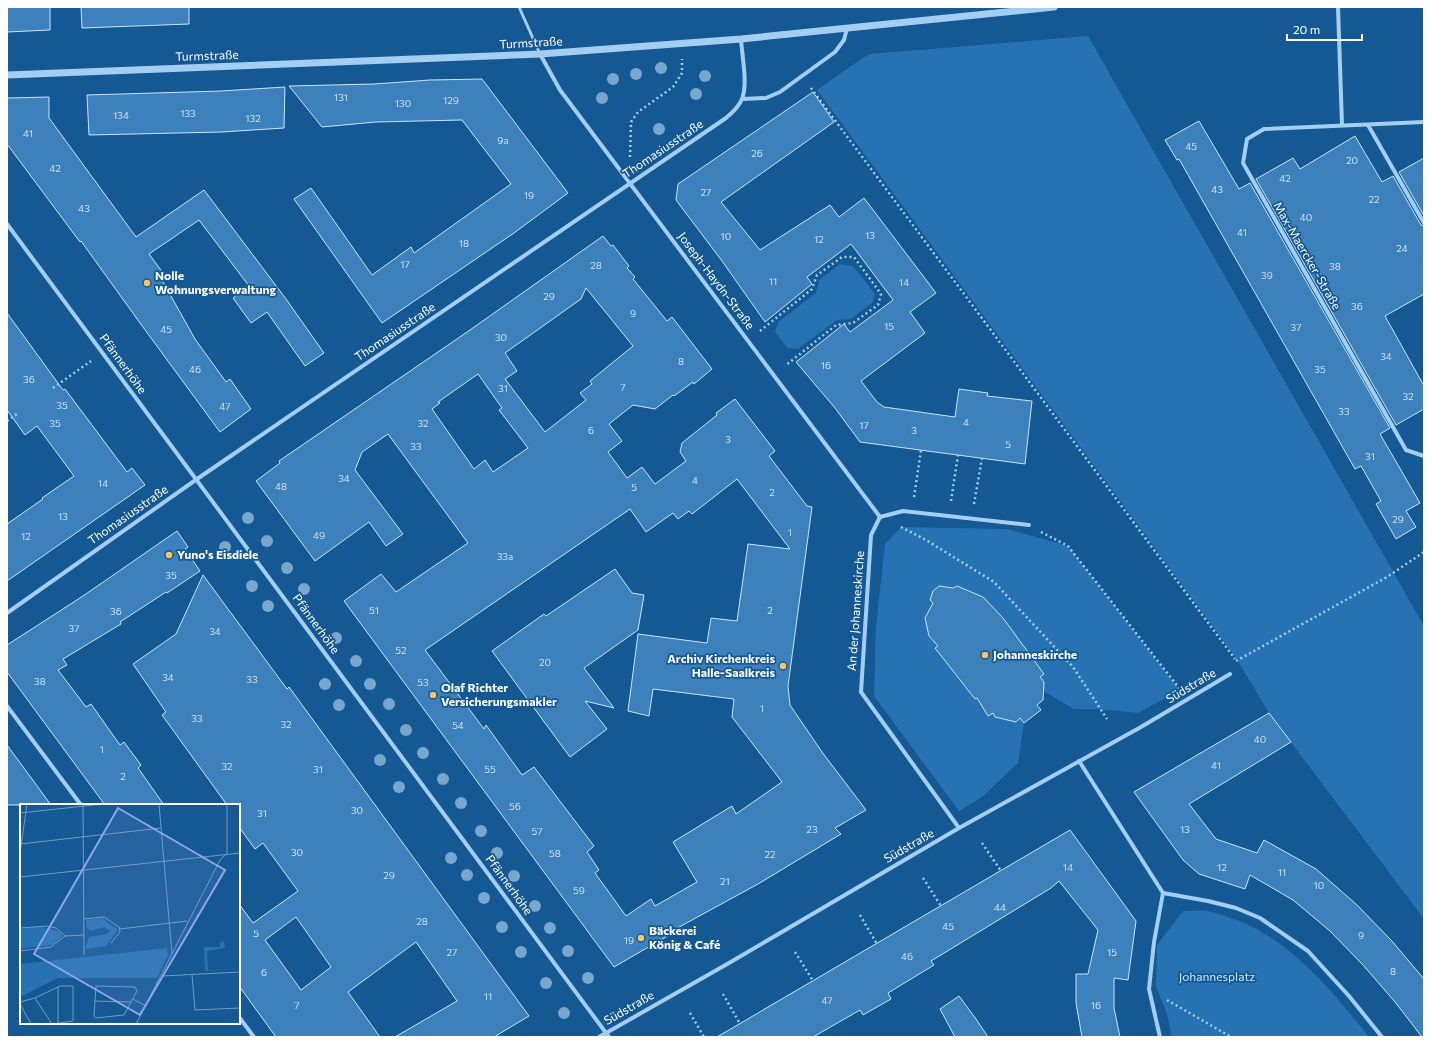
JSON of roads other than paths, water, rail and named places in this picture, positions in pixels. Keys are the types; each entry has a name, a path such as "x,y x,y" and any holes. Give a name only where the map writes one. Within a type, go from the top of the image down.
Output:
{"street":[{"name":"Turmstraße","path":"7,75 540,54 741,39 1054,7"},
{"path":"1338,7 1342,125"},
{"path":"741,39 744,84 742,99 766,98 780,92 835,52 844,40 847,28"},
{"name":"Joseph-Haydn-Straße","path":"540,54 560,90 880,517"},
{"name":"Thomasiusstraße","path":"7,613 196,479 726,118 734,112 742,99"},
{"name":"Max-Maercker-Straße","path":"1424,122 1264,129 1247,138 1243,163 1406,450 1424,456"},
{"path":"1368,125 1424,223"},
{"name":"Pfännerhöhe","path":"7,224 609,1037"},
{"path":"880,517 903,511 1028,525"},
{"name":"An der Johanneskirche","path":"880,517 871,535 861,692 959,828"},
{"name":"Südstraße","path":"599,1037 729,963 959,828 1188,700 1230,674"},
{"path":"7,706 80,804"},
{"path":"1079,761 1163,893 1154,942 1149,989 1160,1037"},
{"path":"1163,893 1208,901 1236,908 1260,918 1308,951 1349,996 1382,1037"},
{"path":"240,1018 254,1037"}],"lane":[{"path":"519,7 540,54"}],"place":[{"name":"Nolle Wohnungsverwaltung","path":"147,283"},
{"name":"Yuno's Eisdiele","path":"169,555"},
{"name":"Johanneskirche","path":"985,655"},
{"name":"Archiv Kirchenkreis Halle-Saalkreis","path":"783,666"},
{"name":"Olaf Richter Versicherungsmakler","path":"433,695"},
{"name":"Bäckerei König & Café","path":"641,938"}],"park label":[{"name":"Johannesplatz","path":"1217,977"}]}
